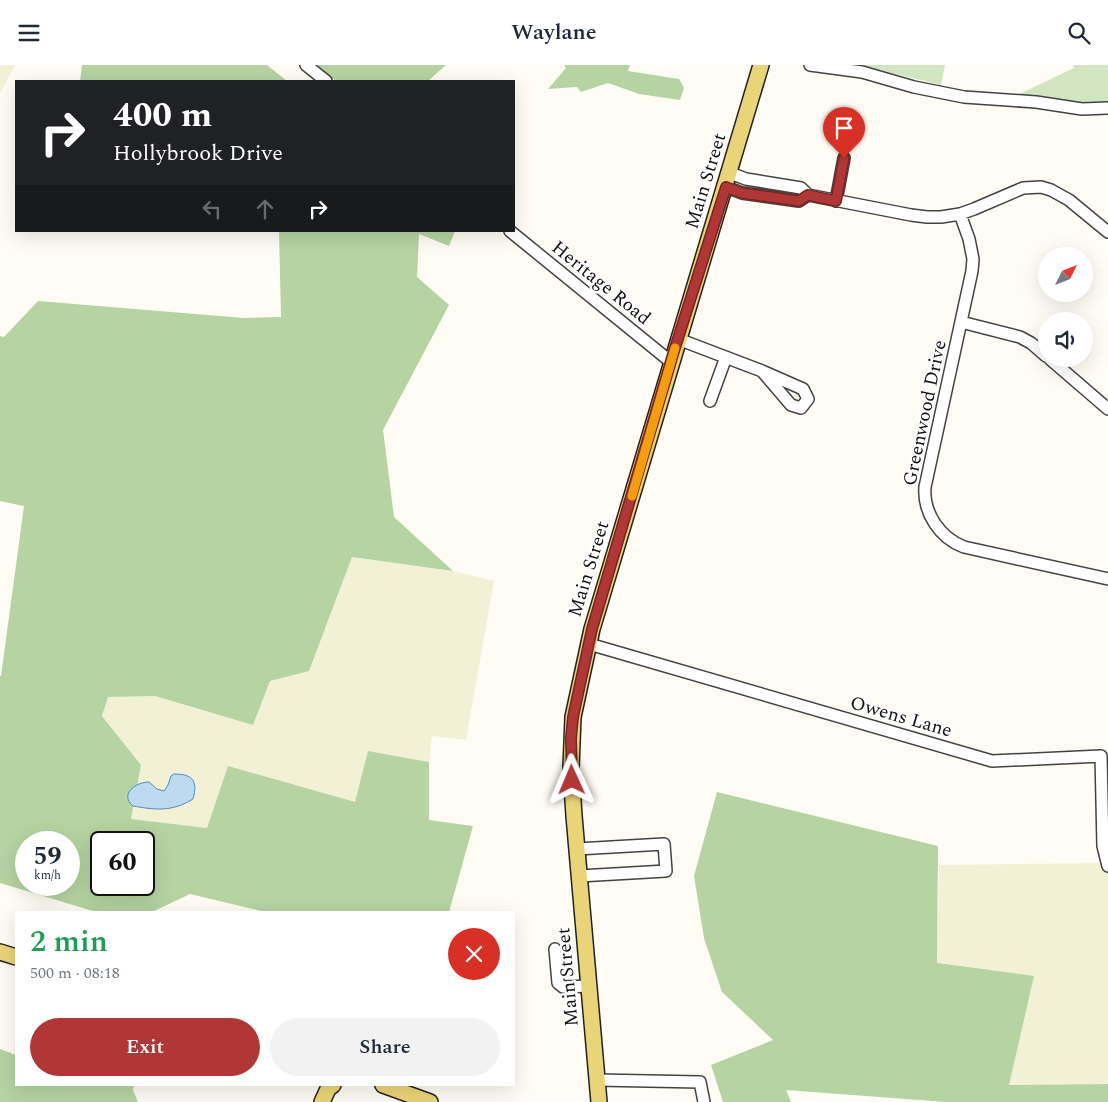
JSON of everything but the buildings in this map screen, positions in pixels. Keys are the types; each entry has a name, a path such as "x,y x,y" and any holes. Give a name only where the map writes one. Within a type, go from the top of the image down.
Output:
{"main road":[{"name":"Main Street","path":"599,1102 572,791 571,738 576,698 589,644 671,362 728,180 761,65"},
{"path":"0,951 15,957"},
{"path":"316,1086 317,1102"},
{"path":"322,1102 328,1089 332,1086"},
{"path":"386,1086 430,1102"}],"street":[{"path":"306,65 325,80"},
{"path":"810,65 862,72 914,87 964,97 1036,102 1082,109 1108,108"},
{"path":"836,201 844,158"},
{"path":"728,180 742,193 799,201 808,195 927,217 960,214 1023,188 1041,187 1069,200 1108,232"},
{"name":"Greenwood Drive","path":"960,214 969,239 973,259 925,491 927,505 935,524 941,532 950,540 972,550 1108,579"},
{"name":"Heritage Road","path":"511,232 671,362"},
{"path":"961,322 1020,337 1038,349"},
{"path":"678,339 762,371"},
{"path":"710,401 726,357"},
{"path":"1059,367 1108,409"},
{"name":"Owens Lane","path":"589,644 992,761 1104,756 1103,846 1108,866"},
{"path":"577,849 664,843 666,871 579,876"},
{"path":"555,949 558,983 563,987 589,986"},
{"path":"598,1081 700,1082 704,1102"}],"green space":[{"path":"0,65 15,65 0,93"},
{"path":"82,65 267,65 286,80 80,80"},
{"path":"316,65 446,65 429,80 335,80"},
{"path":"564,65 630,65 628,71 679,79 684,88 680,100 639,94 608,83 581,92 577,87 548,89 566,68"},
{"path":"859,65 945,65 941,85"},
{"path":"1073,65 1108,65 1108,107 1013,97 1074,68"},
{"path":"279,232 455,232 449,246 419,234 417,277 449,305 383,430 394,517 453,571 352,557 309,671 270,681 253,725 155,696 108,697 102,716 141,765 131,819 207,828 228,766 355,802 368,751 429,762 429,820 473,826 449,911 261,911 190,894 154,911 93,911 43,896 80,896 80,831 15,831 15,888 0,883 0,676 24,506 0,501 0,336 4,337 38,301 244,318 281,317"},
{"path":"352,557 453,571 494,581 466,740 432,736 429,762 368,751 355,803 228,766 207,828 131,819 141,765 102,716 108,697 155,696 253,725 270,681 309,670"},
{"path":"717,792 938,846 937,963 1034,976 1009,1085 1108,1084 1108,1102 946,1102 786,1090 791,1102 723,1102 711,1065 773,1040 722,992 704,938 694,876"},
{"path":"1108,863 1108,1084 1008,1085 937,963 939,865"},
{"path":"0,1049 15,1055 15,1086 134,1086 133,1090 138,1102 0,1102"}],"water":[{"path":"174,774 186,775 193,780 195,787 193,799 178,806 164,809 133,806 129,802 128,793 135,786 149,782 157,789 164,791 171,776"}],"slow traffic":[{"path":"632,496 675,348"}],"route":[{"path":"572,780 571,738 573,717 592,629 674,351 726,187 742,193 799,201 808,195 836,201 844,158"}]}
